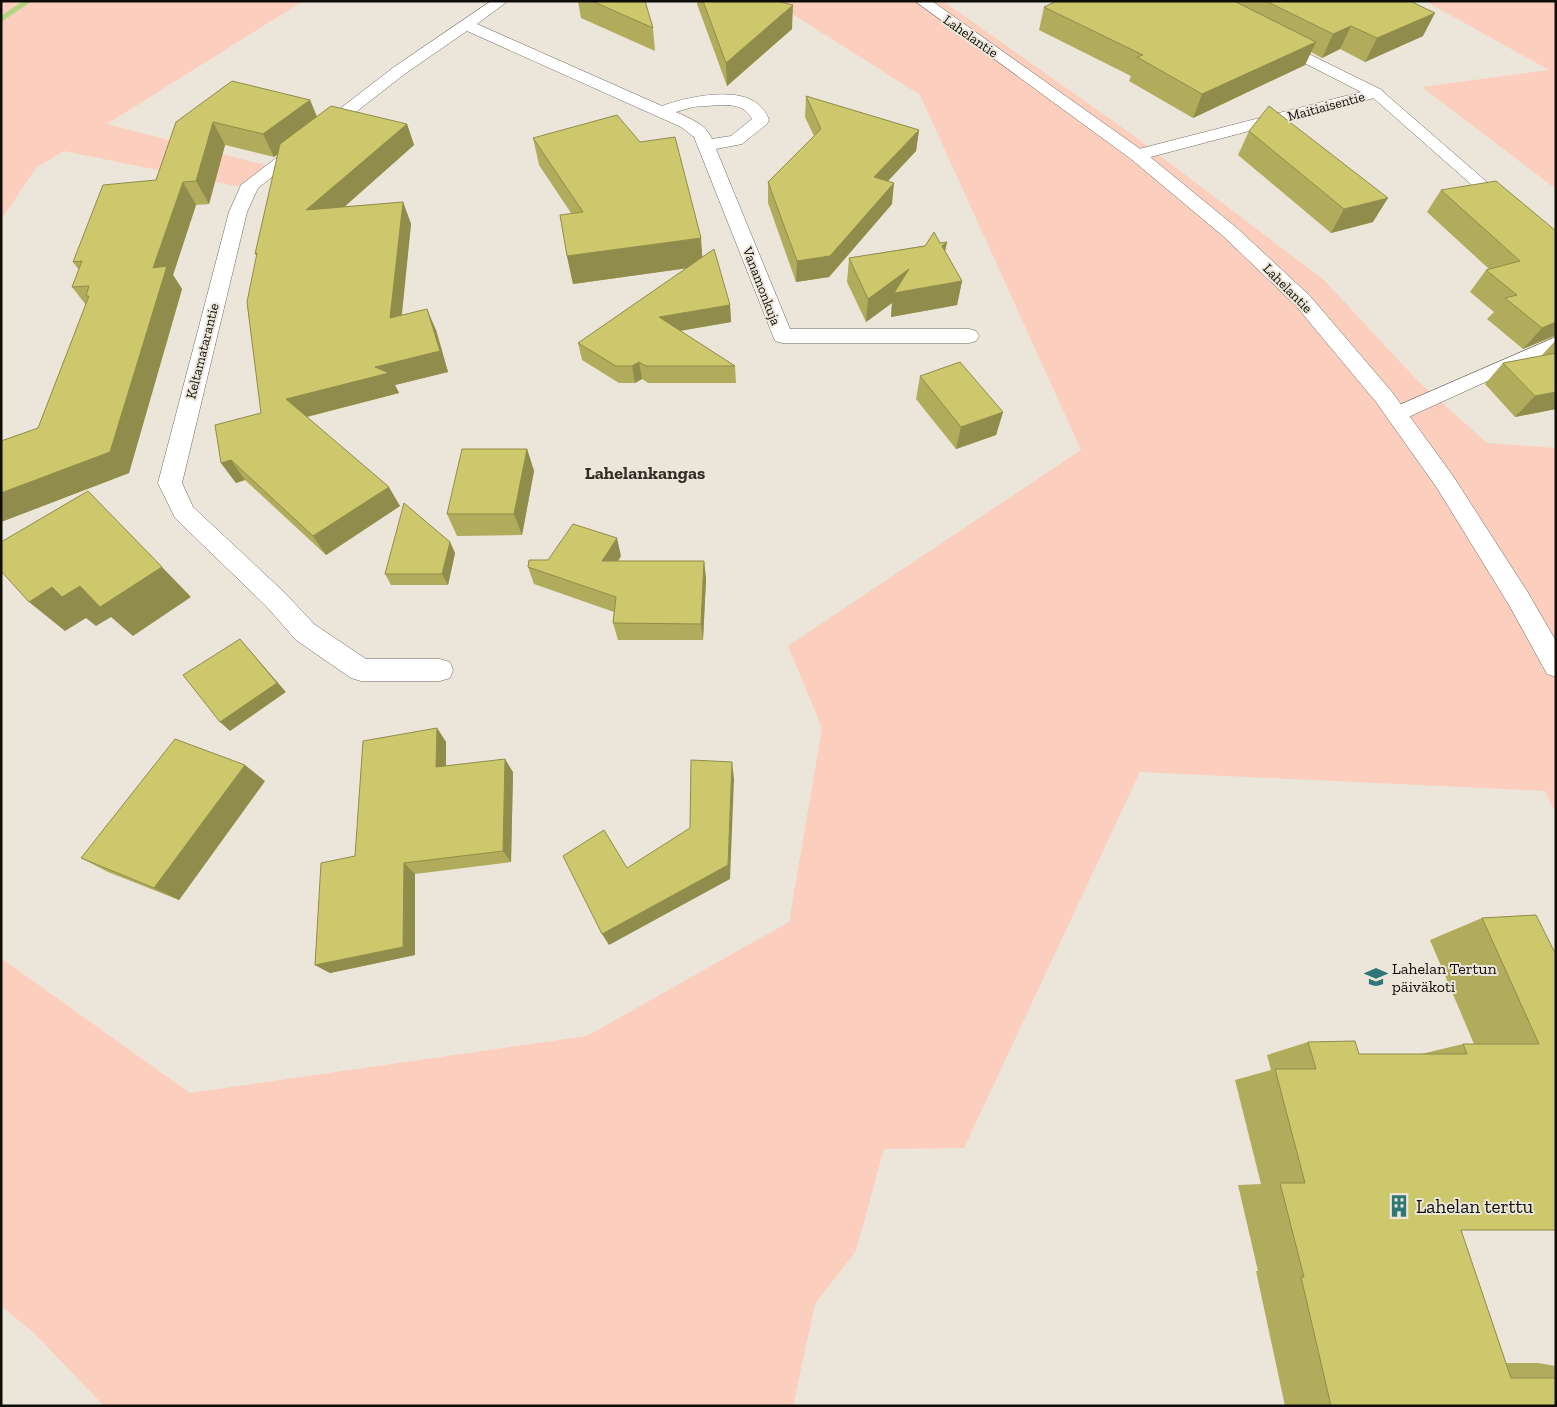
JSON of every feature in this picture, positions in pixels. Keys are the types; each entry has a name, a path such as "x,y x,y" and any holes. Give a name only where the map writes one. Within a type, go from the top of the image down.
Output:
{"street":[{"name":"Keltamatarantie","path":"440,670 361,670 305,632 274,599 184,512 170,483 238,212 250,185 400,70 501,1"},
{"name":"Lahelantie","path":"922,1 1138,155 1230,232 1303,301 1384,397 1445,482 1518,598 1556,666"},
{"name":"Vanamonkuja","path":"466,25 687,123 702,135 782,336 969,336"},
{"name":"Maitiaisentie","path":"1263,36 1376,93"},
{"name":"Maitiaisentie","path":"1138,155 1376,93"},
{"path":"660,112 669,108 710,100 730,99 751,105 761,120 736,140 707,145"}],"lane":[{"path":"1376,93 1504,205"},
{"path":"1397,414 1556,343"}],"shaded area":[{"path":"1,1 18,1 14,5 20,1 303,1 107,124 269,166 241,187 64,151 36,168 1,220"},
{"path":"772,1 943,1 1130,133 1324,280 1418,381 1487,443 1556,448 1556,814 1545,791 1140,772 964,1148 884,1149 856,1251 815,1304 793,1406 104,1406 32,1331 1,1306 1,958 190,1093 587,1036 789,922 822,728 788,646 1081,450 920,95"},
{"path":"1425,1 1556,1 1556,189 1422,87 1549,70"}],"building":[{"path":"592,1 645,1 653,28"},
{"path":"703,1 777,1 793,5 726,63"},
{"path":"1057,1 1234,1 1316,42 1202,94 1137,57 1143,55 1044,7"},
{"path":"1266,1 1410,1 1435,13 1377,38 1351,26 1333,34"},
{"path":"232,81 310,100 263,134 213,122 196,181 183,182 153,268 167,266 110,452 1,493 1,441 38,428 89,296 86,296 89,286 72,287 82,261 73,262 103,185 156,180 176,122"},
{"path":"806,96 919,130 874,177 894,183 830,256 797,261 768,182 821,129"},
{"path":"331,106 407,124 306,210 403,202 390,318 427,309 440,351 375,367 389,373 286,399 389,487 313,536 231,460 221,463 215,425 261,413 247,302 257,253 255,254 280,144"},
{"path":"1269,106 1388,198 1344,209 1249,131"},
{"path":"617,115 640,142 675,137 701,238 567,256 560,215 583,212 533,138"},
{"path":"1496,181 1556,231 1556,322 1542,328 1505,298 1517,295 1486,270 1520,261 1441,190"},
{"path":"934,232 940,243 947,242 942,246 962,281 894,293 909,269 868,299 849,258 925,246"},
{"path":"714,249 730,305 659,317 735,366 646,366 639,362 632,366 616,366 578,343"},
{"path":"1556,353 1556,392 1535,396 1503,363"},
{"path":"960,362 1003,412 961,427 920,376"},
{"path":"462,449 527,449 514,514 447,514"},
{"path":"88,491 162,567 100,607 80,586 62,597 52,587 29,602 1,571 1,542"},
{"path":"404,503 450,542 442,574 385,574"},
{"path":"573,524 617,538 602,561 704,561 701,624 613,623 616,597 528,567 529,560 548,560"},
{"path":"240,639 277,683 220,722 183,675"},
{"path":"437,728 436,767 505,759 503,851 404,863 403,947 315,965 321,863 355,856 363,741"},
{"path":"175,739 245,765 154,888 81,858"},
{"path":"691,760 732,762 728,865 602,934 563,856 604,830 627,868 690,828"},
{"name":"Lahelan terttu","path":"1536,915 1556,955 1556,1230 1461,1230 1511,1378 1556,1378 1556,1406 1331,1406 1301,1277 1304,1277 1280,1183 1305,1183 1275,1069 1316,1069 1308,1042 1355,1041 1359,1054 1467,1054 1463,1044 1539,1044 1482,918"}],"waterway":[{"path":"1,20 28,1"}],"place":[{"name":"Lahelan Tertun päiväkoti","path":"1376,977"},
{"name":"Lahelan terttu","path":"1399,1206"}],"district":[{"name":"Lahelankangas","path":"645,473"}]}
